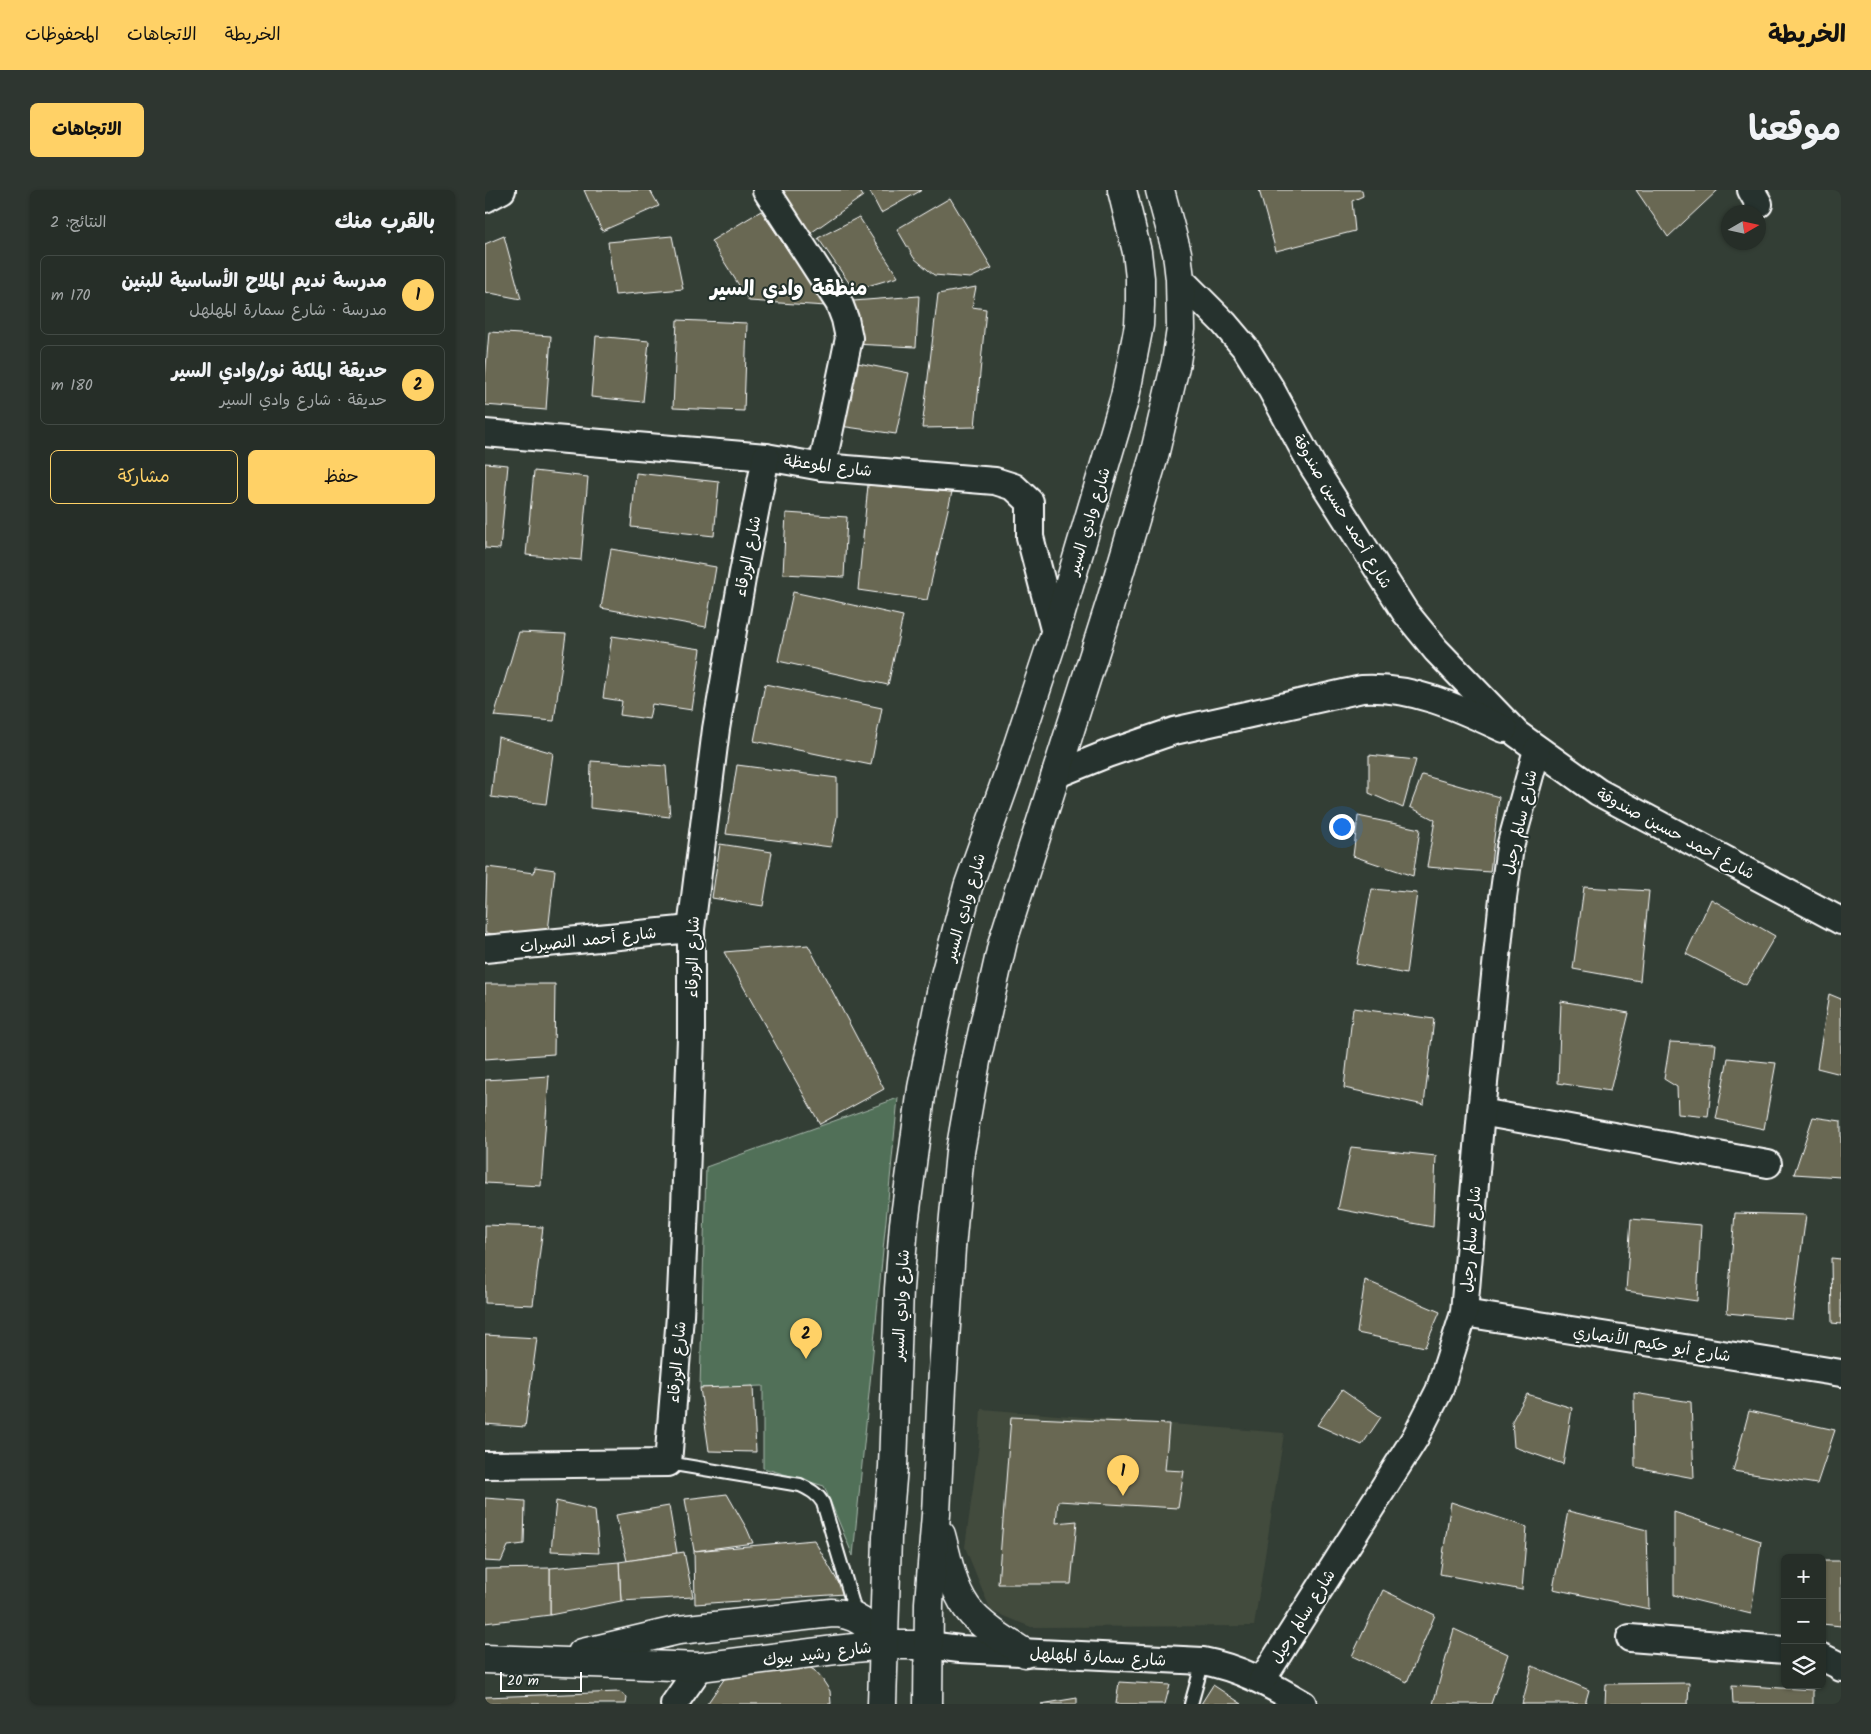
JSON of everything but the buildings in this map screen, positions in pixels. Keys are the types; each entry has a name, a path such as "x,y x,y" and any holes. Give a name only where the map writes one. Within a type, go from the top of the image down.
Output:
{"main road":[{"name":"شارع وادي السير","path":"882,1704 887,1537 893,1467 904,1224 922,1088 942,987 968,887 1009,772 1055,633 1125,397 1139,325 1140,278 1137,252 1122,190"},
{"path":"928,1704 929,1603 936,1514 943,1367 960,1152 976,1061 1003,941 1155,456 1174,371 1181,330 1181,279 1177,253 1161,190"},
{"path":"1140,278 1181,279"},
{"path":"936,1514 951,1570 961,1598 971,1613 990,1631 1025,1652"},
{"name":"شارع رشيد بيوك","path":"549,1661 679,1630 831,1613 845,1613 857,1618 870,1628 884,1645"},
{"name":"شارع رشيد بيوك","path":"485,1659 699,1668 884,1645"},
{"name":"شارع سمارة المهلهل","path":"884,1645 928,1645"}],"street":[{"path":"485,199 502,190"},
{"path":"766,190 839,303 849,338 822,467"},
{"name":"شارع أحمد حسين صندوقة","path":"1181,279 1224,323 1246,349 1313,466 1405,612 1436,650 1527,742"},
{"name":"شارع الموعظة","path":"485,433 766,457 822,467 995,481 1014,487 1030,502 1030,537 1055,633"},
{"name":"شارع الورقاء","path":"668,1463 680,1316 685,1207 691,1037 691,929 716,729 743,573 766,457"},
{"name":"شارع أحمد حسين صندوقة","path":"1055,775 1107,754 1174,731 1362,689 1381,688 1409,691 1465,710 1527,742 1598,792 1841,921"},
{"name":"شارع سالم رحيل","path":"1262,1680 1415,1438 1439,1391 1464,1313 1496,961 1510,847 1527,742"},
{"name":"شارع أحمد النصيرات","path":"485,950 691,929"},
{"path":"1481,1112 1768,1164"},
{"name":"شارع أبو حكيم الأنصاري","path":"1464,1313 1841,1373"},
{"path":"485,1465 668,1463"},
{"path":"1630,1638 1781,1650"},
{"name":"شارع سمارة المهلهل","path":"928,1645 960,1649 1203,1661 1223,1665 1262,1680 1303,1704"},
{"path":"1826,1659 1841,1668"},
{"path":"674,1704 699,1668"}],"lane":[{"path":"668,1463 800,1485 819,1496 823,1503 857,1618"},
{"path":"1191,1704 1203,1661"}],"shaded area":[{"path":"981,1409 1284,1433 1254,1626 1031,1627 991,1611 965,1547 979,1444"}],"green space":[{"path":"898,1098 853,1556 824,1486 763,1468 763,1386 700,1388 706,1167"}],"place":[{"name":"حديقة الملكة نور/وادي السير","path":"806,1359"},
{"name":"مدرسة نديم الملاح الأساسية للبنين","path":"1123,1496"}],"district":[{"name":"منطقة وادي السير","path":"789,288"}]}
